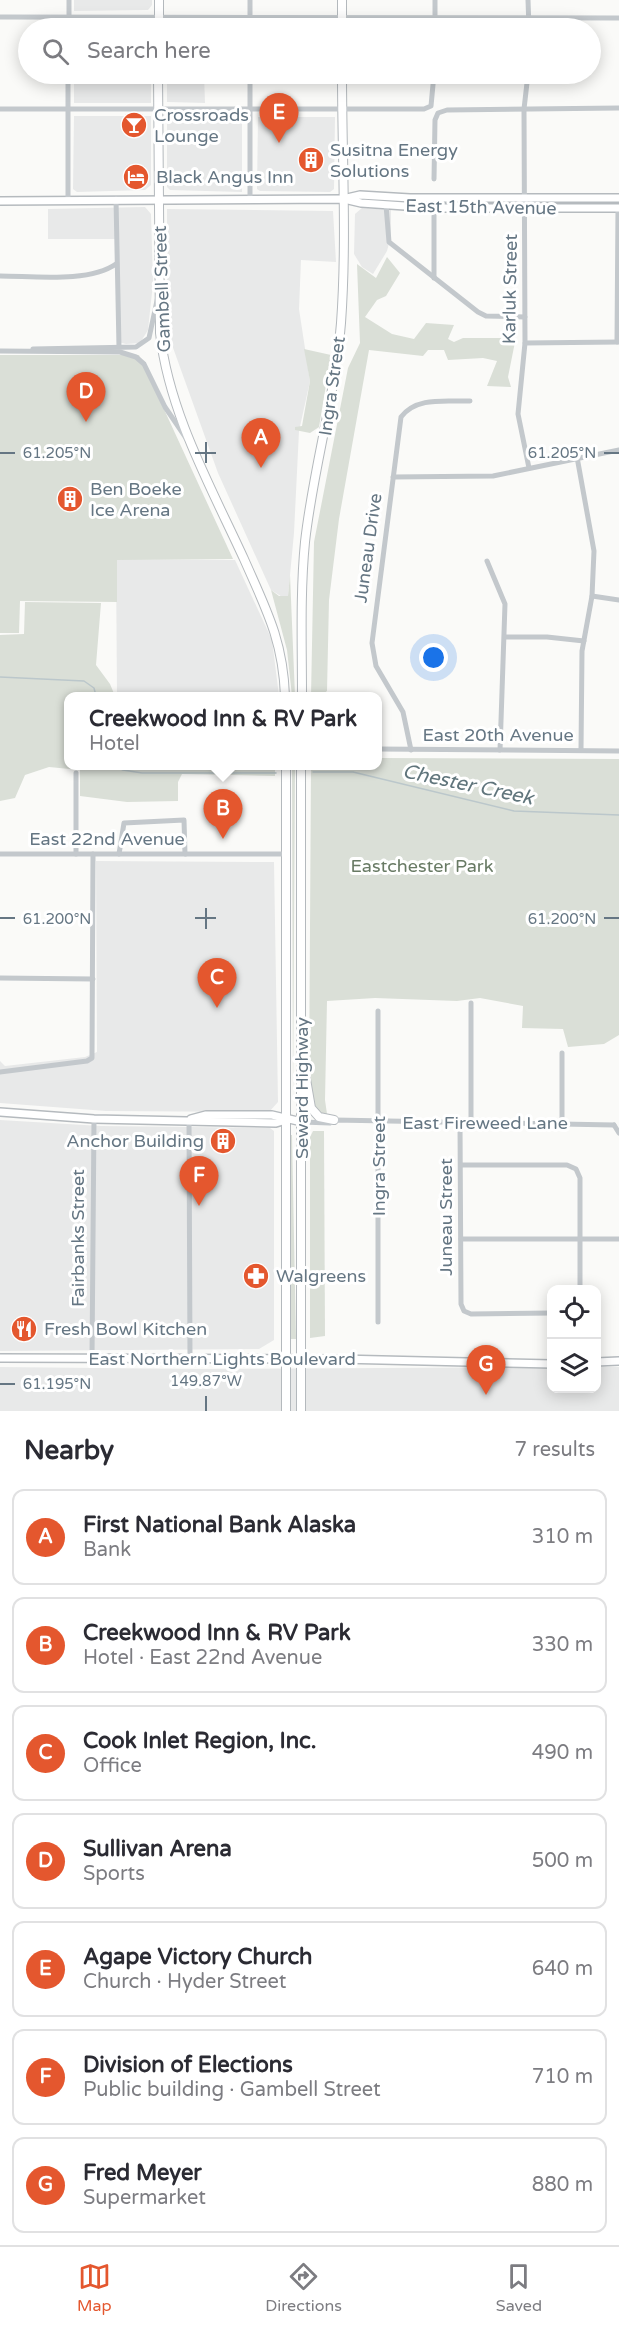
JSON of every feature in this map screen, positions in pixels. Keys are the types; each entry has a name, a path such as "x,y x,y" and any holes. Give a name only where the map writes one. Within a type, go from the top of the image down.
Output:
{"highway":[{"path":"159,0 159,18"},
{"path":"342,0 342,18"},
{"name":"Gambell Street","path":"159,84 162,354 179,411 195,452 277,631 284,664 285,692"},
{"name":"Ingra Street","path":"302,692 302,575 305,540 339,344 344,199 342,84"},
{"name":"Seward Highway","path":"286,770 286,1411"},
{"name":"Seward Highway","path":"301,1411 302,770"},
{"path":"302,1048 311,1108 319,1117 334,1120"}],"main road":[{"name":"East 15th Avenue","path":"344,199 360,195 619,198"},
{"name":"East 15th Avenue","path":"0,201 159,198 344,199 434,208 618,208"},
{"name":"East Fireweed Lane","path":"0,1112 94,1119 189,1120 229,1123 276,1123 286,1120 302,1122"},
{"name":"East Northern Lights Boulevard","path":"0,1358 302,1358 547,1364"},
{"path":"601,1362 619,1361"}],"street":[{"path":"69,0 69,17"},
{"path":"250,0 250,17"},
{"path":"435,0 435,17"},
{"path":"528,0 529,18"},
{"path":"0,17 619,18"},
{"path":"68,84 68,201"},
{"path":"250,84 250,199"},
{"path":"0,109 424,109 431,106 433,84"},
{"name":"Karluk Street","path":"527,84 524,109 525,343 518,414 529,468"},
{"path":"434,179 435,120 438,113 447,110 619,108"},
{"path":"116,199 119,346"},
{"path":"386,205 390,242 434,278 486,316 525,317"},
{"path":"434,208 434,278"},
{"path":"525,343 618,342 618,208"},
{"path":"0,276 88,274 108,269 116,264"},
{"path":"20,351 47,347 136,347 149,338 160,286"},
{"path":"0,351 120,352 136,357 144,364 165,407 195,452"},
{"name":"Juneau Drive","path":"411,750 403,712 380,675 372,643 401,417 408,408 421,402 470,401"},
{"path":"393,477 493,476 619,450"},
{"path":"577,457 594,551 592,596 584,641 581,750"},
{"path":"487,561 505,604 500,750"},
{"path":"592,596 619,600"},
{"path":"505,637 547,637 584,641"},
{"name":"East 20th Avenue","path":"382,749 619,751"},
{"path":"76,773 76,854"},
{"path":"119,854 124,823 184,820 185,854"},
{"name":"East 22nd Avenue","path":"0,854 286,854"},
{"path":"0,1072 87,1061 92,1058 93,854"},
{"path":"0,978 93,979"},
{"path":"471,1003 471,1123"},
{"name":"Ingra Street","path":"378,1011 378,1322"},
{"path":"562,1053 562,1123"},
{"name":"Fairbanks Street","path":"92,1358 94,1119"},
{"path":"189,1120 190,1358"},
{"name":"East Fireweed Lane","path":"302,1122 330,1123 334,1120 614,1125"},
{"path":"619,1120 614,1125 619,1133"},
{"name":"Juneau Street","path":"460,1123 461,1304 464,1311 471,1314 547,1313"},
{"path":"461,1165 567,1165 576,1169 580,1178 580,1285"},
{"path":"461,1239 619,1239"}],"shaded area":[{"path":"74,0 152,0 152,5 148,10 74,11"},
{"path":"74,84 151,84 151,103 74,103"},
{"path":"167,84 204,84 205,103 167,102"},
{"path":"74,116 151,116 151,185 145,190 77,192 73,189"},
{"path":"242,116 242,192 170,190 167,187 167,117"},
{"path":"258,117 335,117 334,189 330,192 260,191 257,189"},
{"path":"145,207 151,214 153,283 148,330 140,343 126,344 118,342 116,239 48,239 48,209"},
{"path":"362,208 391,210 391,236 387,251 373,274 362,267 354,254 355,214"},
{"path":"167,209 333,211 336,262 301,260 299,309 310,381 299,431 294,533 288,596 284,598 271,590 218,473 167,331"},
{"path":"116,559 235,560 272,640 278,692 117,692"},
{"path":"96,861 274,862 278,1102 269,1112 106,1111 0,1103 0,1061 5,1066 85,1057 97,1052"},
{"path":"0,1120 101,1126 270,1128 274,1131 274,1340 259,1349 0,1351"},
{"path":"0,1367 198,1369 547,1367 547,1393 601,1393 601,1367 619,1367 619,1411 0,1411"}],"green space":[{"path":"387,257 400,273 386,296 377,300 365,317 392,334 414,339 426,323 454,325 448,339 454,342 463,338 505,338 504,319 513,319 515,342 508,377 511,387 487,386 497,361 483,358 448,360 444,350 428,350 423,356 369,350 339,519 329,600 327,691 311,692 314,542 348,368 360,343 357,264 376,278"},
{"path":"304,349 331,355 319,427 310,433 295,430 295,427 302,426 310,381"},
{"path":"0,355 139,355 233,559 117,560 117,602 20,601 19,633 0,633"},
{"path":"290,575 295,692 292,692 287,650 271,590 279,596 288,596"},
{"path":"25,602 101,603 96,665 113,692 64,692 64,768 49,767 25,775 15,798 0,801 0,635 24,634"},
{"name":"Eastchester Park","path":"382,758 619,759 619,1035 604,1044 568,1047 563,1029 522,1028 523,1006 480,998 457,1001 375,998 327,1001 325,1100 327,1114 316,1112 309,1089 311,770 382,770"},
{"path":"80,770 275,770 275,776 182,774 178,782 178,801 127,802 80,796"},
{"path":"292,770 295,770 293,1106"},
{"path":"313,1131 324,1131 325,1336 310,1338 310,1137"},
{"path":"290,1135 292,1135 296,1339 290,1339"}],"waterway":[{"name":"Chester Creek","path":"0,677 84,681 94,688 95,692"},
{"name":"Chester Creek","path":"123,770 142,773 276,773"},
{"name":"Chester Creek","path":"313,772 353,772 514,811 619,815"}],"place":[{"name":"Crossroads Lounge","path":"134,125"},
{"name":"Agape Victory Church","path":"279,143"},
{"name":"Susitna Energy Solutions","path":"311,160"},
{"name":"Black Angus Inn","path":"136,177"},
{"name":"Sullivan Arena","path":"86,422"},
{"name":"First National Bank Alaska","path":"261,468"},
{"name":"Ben Boeke Ice Arena","path":"70,499"},
{"name":"Creekwood Inn & RV Park","path":"223,839"},
{"name":"Cook Inlet Region, Inc.","path":"217,1008"},
{"name":"Anchor Building","path":"223,1141"},
{"name":"Division of Elections","path":"199,1206"},
{"name":"Walgreens","path":"256,1276"},
{"name":"Fresh Bowl Kitchen","path":"24,1329"},
{"name":"Fred Meyer","path":"486,1395"}]}
